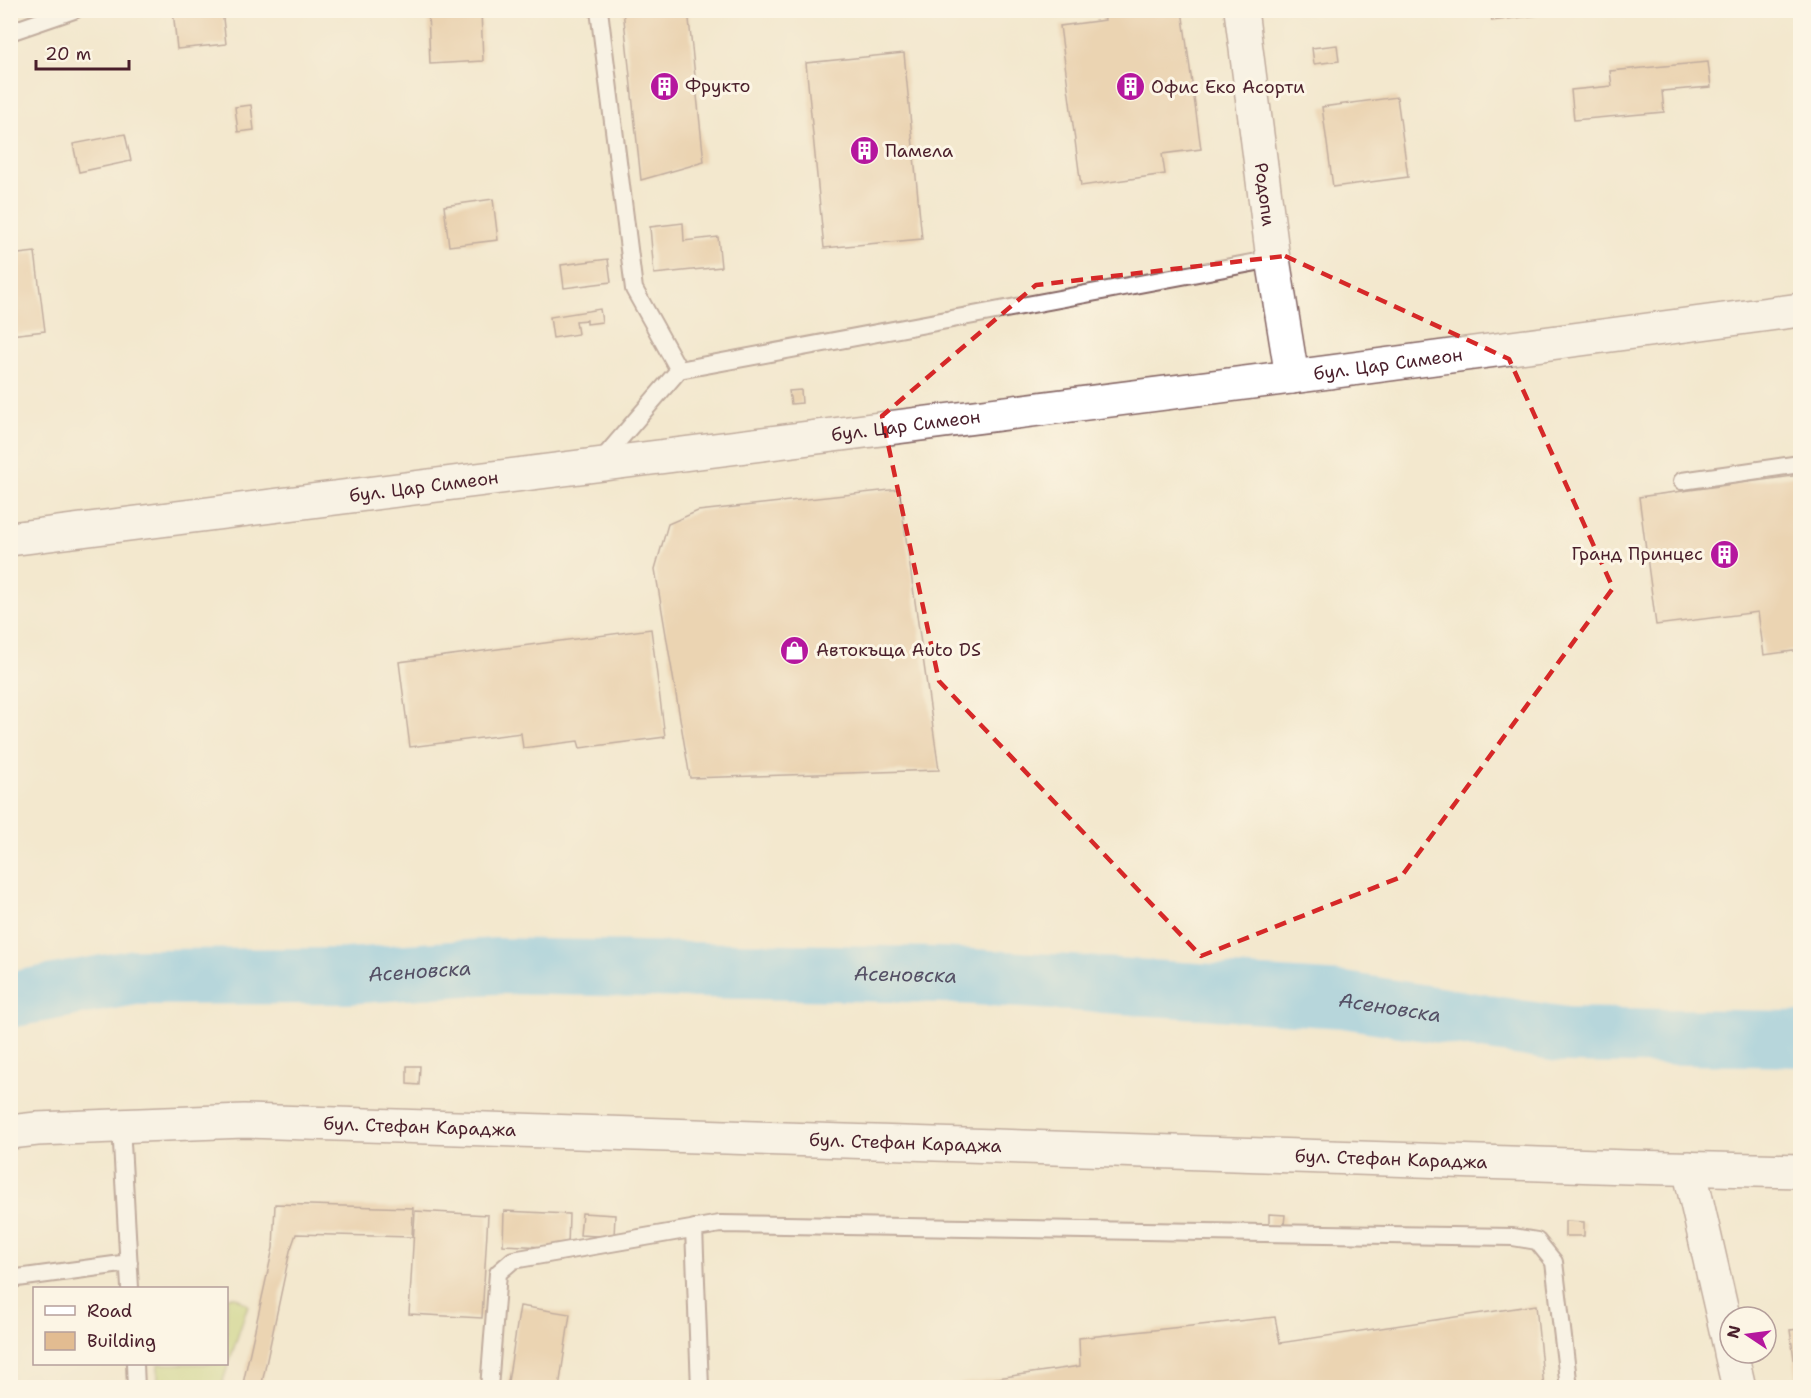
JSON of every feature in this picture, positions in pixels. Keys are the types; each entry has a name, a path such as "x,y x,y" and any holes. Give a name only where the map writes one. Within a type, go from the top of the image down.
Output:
{"main road":[{"name":"Родопи","path":"1241,10 1273,259 1292,377"},
{"name":"бул. Цар Симеон","path":"10,539 1292,377 1800,310"},
{"name":"бул. Стефан Караджа","path":"10,1132 244,1121 1800,1171"},
{"path":"1689,1168 1720,1305"},
{"path":"1734,1365 1739,1388"}],"lane":[{"path":"10,32 74,10"},
{"path":"599,10 634,289 679,370"},
{"path":"598,465 679,370 1273,259"},
{"path":"1683,481 1800,464"},
{"path":"121,1125 130,1287"},
{"path":"489,1388 498,1273 513,1260 720,1224 1513,1237 1537,1241 1554,1262 1569,1388"},
{"path":"694,1228 700,1388"},
{"path":"10,1279 129,1263"},
{"path":"135,1365 136,1388"}],"highlighted area":[{"path":"1285,256 1509,359 1613,588 1401,877 1201,956 939,681 882,416 1036,285"}],"green space":[{"path":"228,1297 236,1297 248,1305 221,1387 158,1387 158,1365 228,1365"}],"building":[{"path":"173,10 222,10 226,44 177,49"},
{"path":"428,10 481,10 483,61 430,64"},
{"name":"Фрукто","path":"623,10 688,10 704,162 641,180"},
{"name":"Офис Еко Асорти","path":"1104,10 1182,10 1201,149 1162,154 1165,174 1081,186 1060,26 1105,20"},
{"path":"1490,10 1547,10 1547,14 1492,21"},
{"path":"1337,45 1339,61 1314,64 1312,48"},
{"name":"Памела","path":"904,53 922,239 824,248 806,63"},
{"path":"1708,62 1711,87 1662,91 1664,112 1574,120 1571,90 1612,86 1610,71"},
{"path":"1397,97 1408,177 1333,187 1322,107"},
{"path":"251,105 254,130 238,132 235,107"},
{"path":"1794,127 1800,127 1800,157 1798,157"},
{"path":"125,134 131,161 79,172 73,144"},
{"path":"493,199 498,240 449,246 444,206"},
{"path":"683,223 684,241 718,237 721,267 654,274 650,227"},
{"path":"35,252 45,331 10,335 10,255"},
{"path":"608,259 611,282 564,288 561,265"},
{"path":"600,309 602,322 587,324 587,320 576,321 578,334 553,338 550,317"},
{"path":"801,390 802,403 791,404 789,391"},
{"name":"Гранд Принцес","path":"1800,475 1800,650 1764,655 1758,612 1656,625 1639,497"},
{"name":"Автокъща Auto DS","path":"899,489 939,770 690,778 655,569 668,524 698,511"},
{"path":"651,629 665,737 580,748 578,741 523,748 521,733 410,747 399,662"},
{"path":"407,1066 420,1066 419,1085 407,1084"},
{"path":"275,1204 413,1208 412,1237 296,1234 290,1251 261,1388 242,1388 273,1248"},
{"path":"415,1211 488,1215 482,1318 409,1314"},
{"path":"504,1211 569,1214 568,1248 503,1245"},
{"path":"582,1213 615,1215 614,1237 580,1235"},
{"path":"1269,1214 1285,1215 1284,1225 1269,1225"},
{"path":"1565,1221 1584,1222 1584,1236 1565,1236"},
{"path":"1536,1305 1544,1388 929,1388 1080,1366 1079,1338 1275,1317 1280,1343"},
{"path":"520,1306 570,1314 559,1388 507,1388"},
{"path":"1800,1329 1800,1388 1798,1388 1790,1330"}],"waterway":[{"name":"Асеновска","path":"10,1000 135,977 346,976 497,966 941,975 1344,1000 1565,1035 1800,1039"}],"place":[{"name":"Фрукто","path":"664,86"},
{"name":"Офис Еко Асорти","path":"1130,87"},
{"name":"Памела","path":"864,151"},
{"name":"Гранд Принцес","path":"1724,554"},
{"name":"Автокъща Auto DS","path":"795,650"}]}
